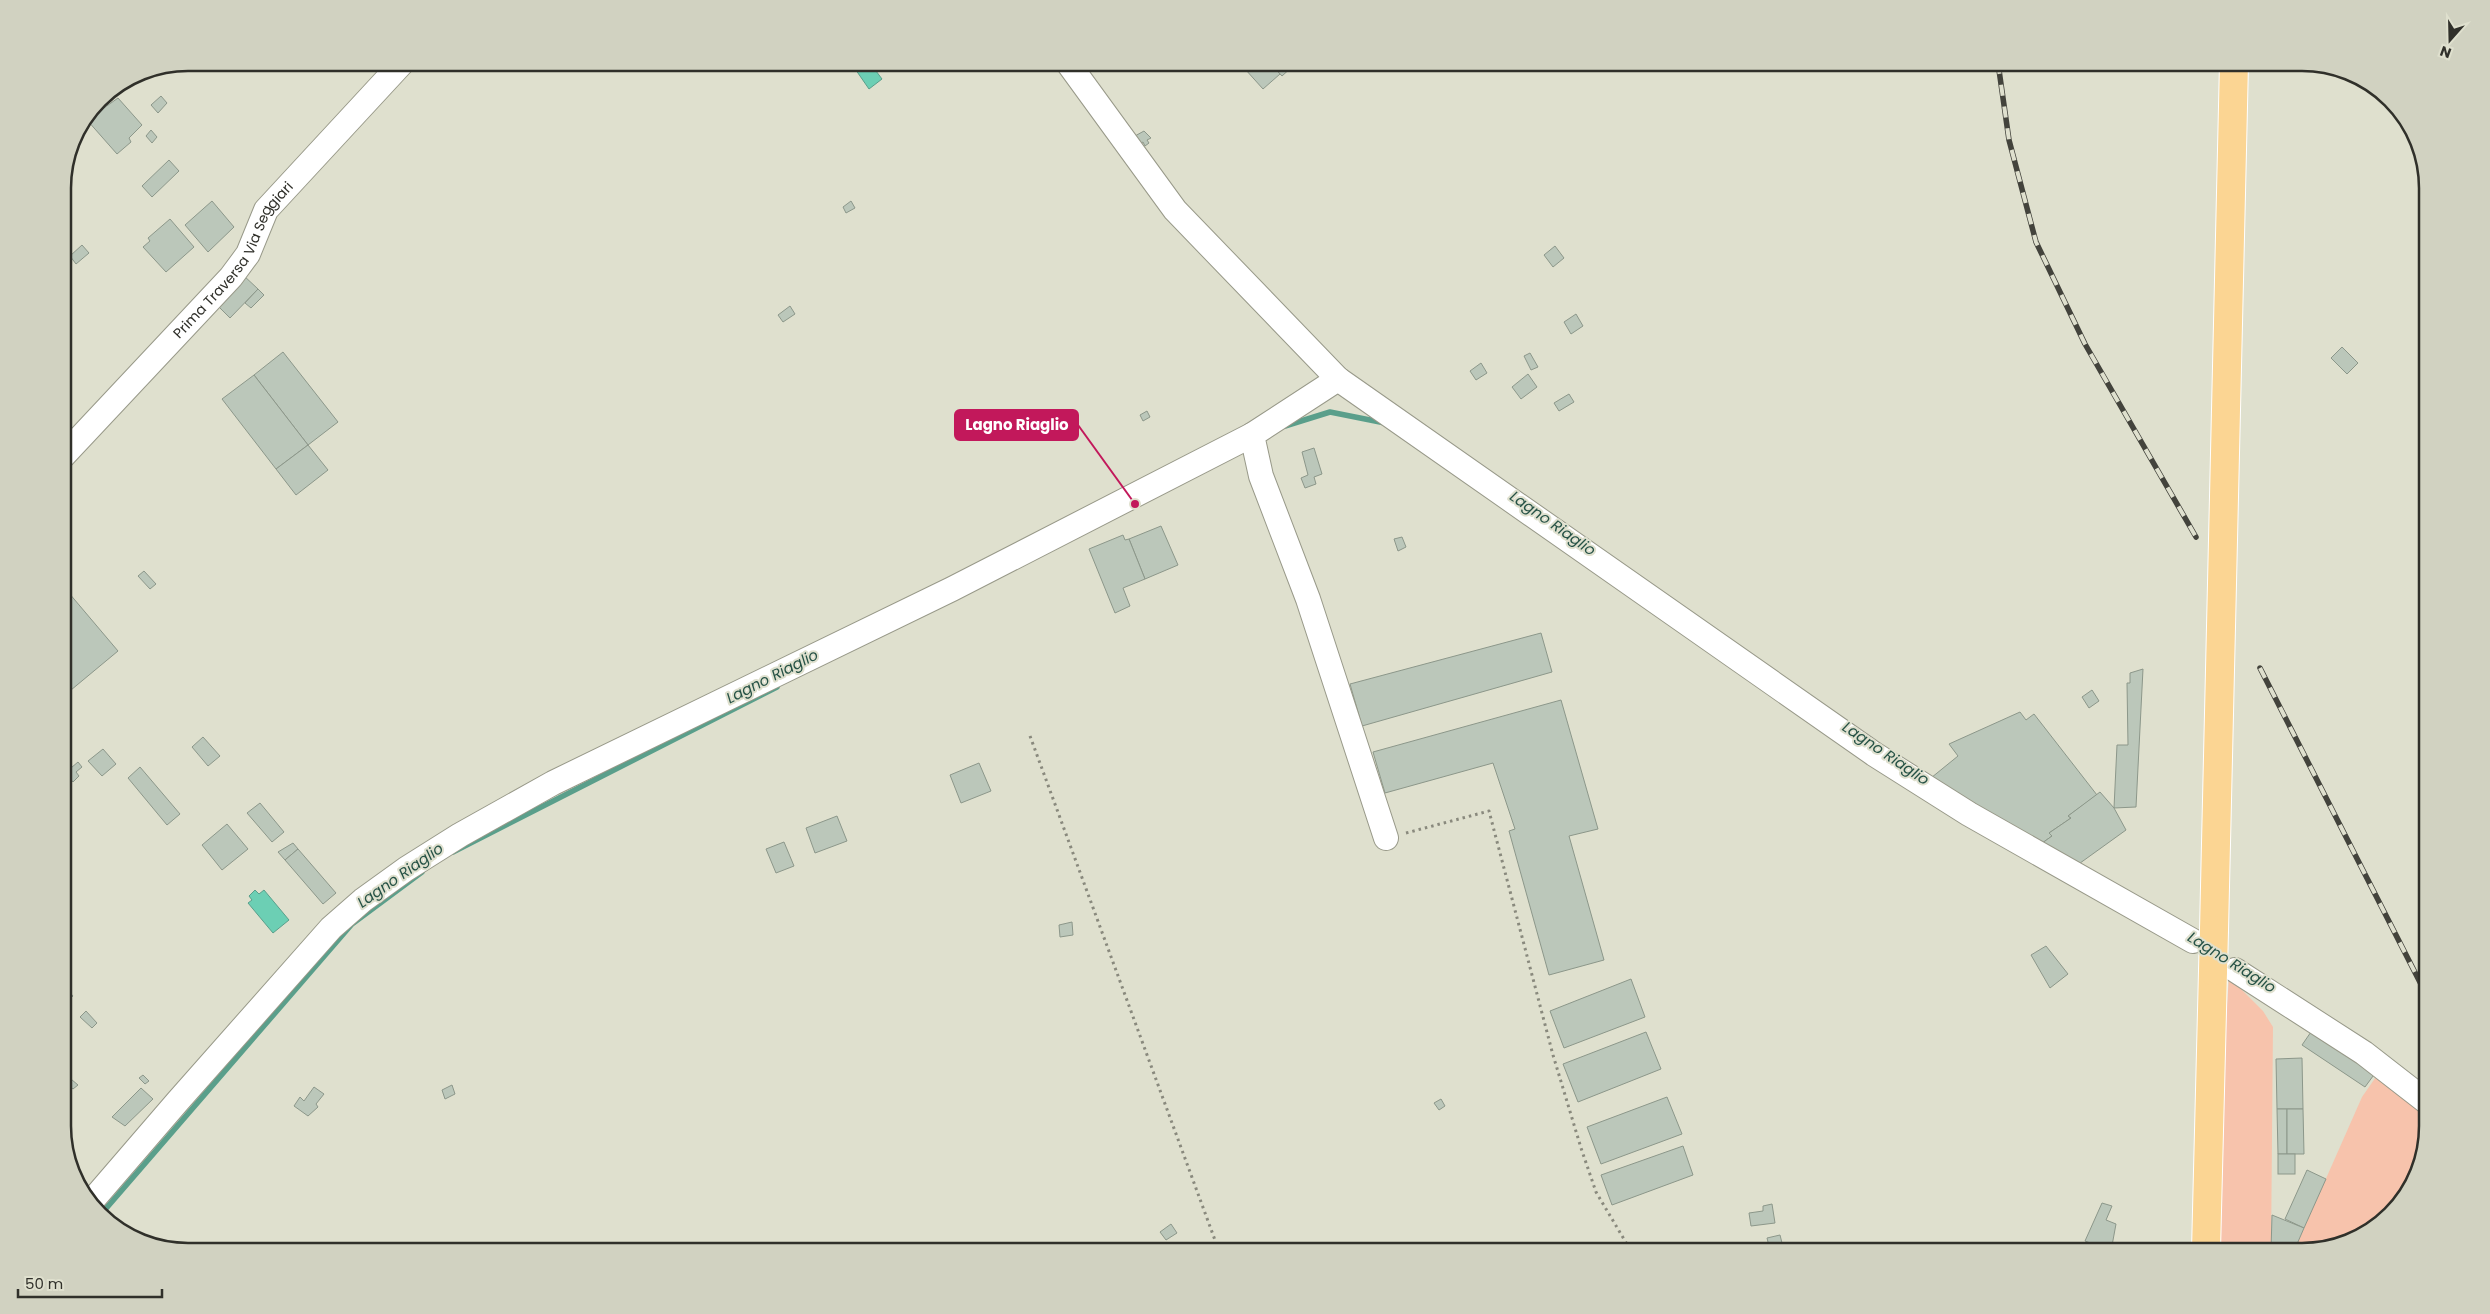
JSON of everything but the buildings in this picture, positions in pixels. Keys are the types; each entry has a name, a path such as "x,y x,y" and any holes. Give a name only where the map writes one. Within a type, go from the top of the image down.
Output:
{"main road":[{"path":"2207,1243 2224,971 2204,936 2234,71"}],"street":[{"name":"Prima Traversa Via Seggiari","path":"72,446 231,277 248,254 266,210 393,72"},
{"path":"1075,72 1175,210 1338,379 1874,754 1969,814 2204,936"},
{"path":"95,1197 331,928 363,900 406,869 460,835 553,783 952,589 1252,435 1338,379"},
{"path":"1252,435 1261,476 1308,599 1386,838"},
{"path":"2224,971 2364,1053 2419,1095"}],"path":[{"path":"1030,736 1216,1243"},
{"path":"1386,838 1489,812 1553,1055 1581,1148 1596,1192 1626,1243"}],"shaded area":[{"path":"2229,977 2263,1011 2273,1027 2271,1243 2217,1243 2225,1033"},
{"path":"2378,1074 2419,1107 2416,1148 2413,1163 2407,1177 2390,1203 2367,1223 2339,1237 2317,1242 2298,1243 2362,1097"}],"water":[{"path":"857,72 877,72 882,79 869,89"},
{"path":"255,890 259,894 264,890 289,920 273,933 248,903 252,900 249,896"}],"waterway":[{"name":"Lagno Riaglio","path":"1285,426 1330,412 1385,423"},
{"name":"Lagno Riaglio","path":"453,852 777,687"},
{"name":"Lagno Riaglio","path":"106,1209 352,924 422,872"}],"railway":[{"path":"1999,71 2009,140 2036,242 2085,344 2196,537"},
{"path":"2260,668 2419,980"}],"place":[{"name":"Lagno Riaglio","path":"1135,504"}]}
